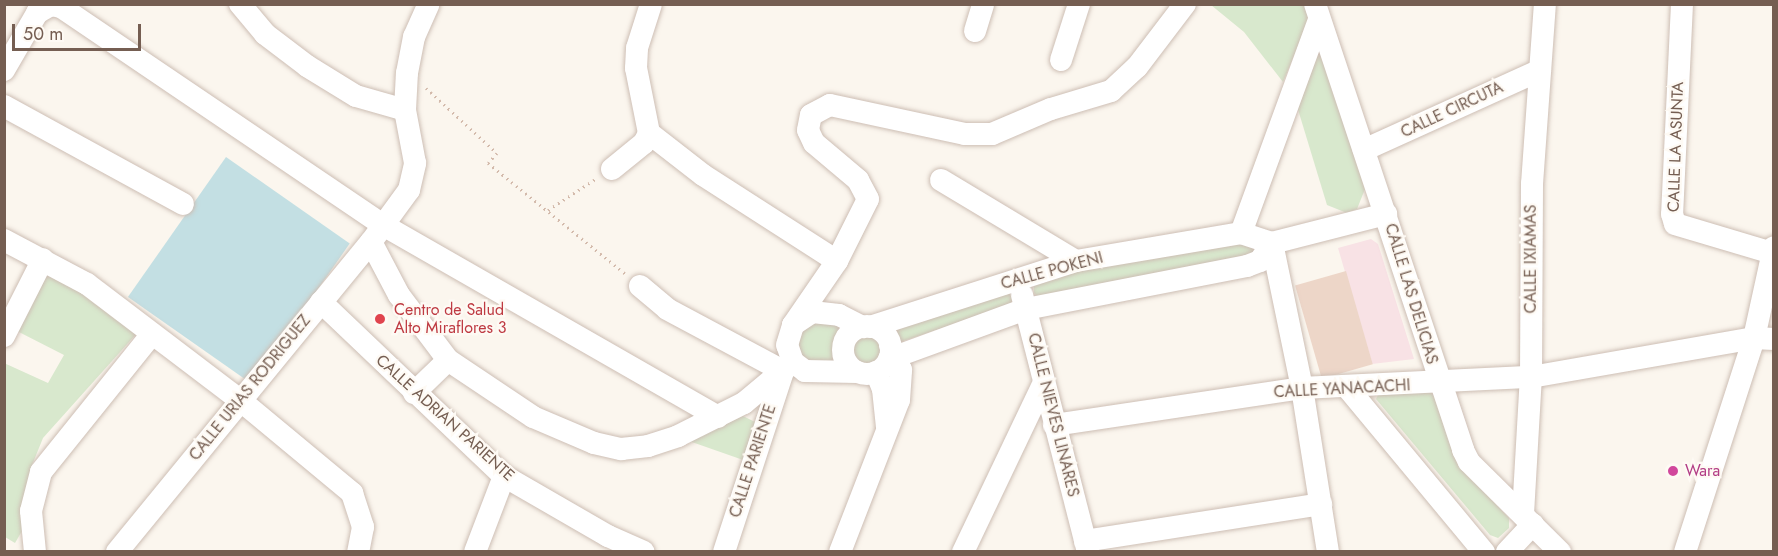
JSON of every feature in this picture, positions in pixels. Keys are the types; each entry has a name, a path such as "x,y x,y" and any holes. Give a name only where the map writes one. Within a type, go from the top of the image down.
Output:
{"street":[{"path":"240,4 265,34 307,66 356,96 405,110"},
{"name":"CALLE URIAS RODRIGUEZ","path":"117,552 377,234 409,190 415,163 405,110 407,73 414,37 429,4"},
{"path":"612,169 644,142 649,133 636,68 637,48 651,4"},
{"path":"975,31 983,4"},
{"path":"1061,60 1078,4"},
{"path":"377,234 399,295 448,360 533,417 575,436 621,449 648,446 718,417 744,403 788,366 787,345 793,325 833,266 863,215 867,192 858,180 814,143 808,130 810,115 830,105 965,134 992,134 1051,109 1111,91 1137,67 1185,4"},
{"name":"CALLE IXIAMAS","path":"1528,519 1532,184 1545,4"},
{"name":"CALLE LA ASUNTA","path":"1682,4 1672,214 1675,224 1773,250"},
{"path":"4,70 36,13 51,5 61,7 377,234 718,417"},
{"path":"1241,233 1317,9"},
{"name":"CALLE LAS DELICIAS","path":"1317,9 1386,214 1438,384 1469,462 1560,552"},
{"name":"CALLE CIRCUTA","path":"1364,150 1540,70"},
{"path":"4,106 183,204"},
{"path":"649,133 703,175 833,266 839,315"},
{"path":"941,180 1076,261"},
{"path":"1328,552 1302,387 1272,243 1386,214"},
{"name":"CALLE POKENI","path":"640,286 667,309 788,366 814,373 882,361 1026,309 1235,270 1260,261 1272,243 1241,233 1076,261 866,327"},
{"path":"4,240 87,284 240,400 352,493 363,527 358,552"},
{"path":"1685,552 1764,338 1773,250"},
{"path":"4,336 43,259"},
{"name":"CALLE NIEVES LINARES","path":"1018,279 1087,546"},
{"name":"CALLE ADRIAN PARIENTE","path":"321,302 414,393 504,476 607,544 644,552"},
{"path":"793,325 812,312 839,315 883,333 882,361"},
{"path":"840,552 903,380 882,361 845,361 843,345 851,332 866,327"},
{"path":"35,552 31,511 41,472 152,334"},
{"name":"CALLE YANACACHI","path":"1054,425 1302,387 1438,384 1531,377 1764,338"},
{"path":"414,393 448,360"},
{"name":"CALLE PARIENTE","path":"724,552 788,366"},
{"path":"963,552 1044,382"},
{"path":"1346,387 1484,552"},
{"path":"475,552 504,476"},
{"path":"1087,546 1321,504"},
{"path":"1507,552 1528,519"}],"path":[{"path":"407,73 497,153 488,163 640,286"},
{"path":"548,210 612,169"}],"shaded area":[{"path":"1371,239 1378,244 1414,359 1372,364 1338,248"}],"green space":[{"path":"1211,5 1306,5 1310,18 1283,82 1244,32"},
{"path":"1316,52 1321,55 1365,189 1357,209 1347,213 1327,205 1296,103"},
{"path":"1252,239 1258,244 1255,256 1038,297 1034,293 1034,283 1080,267"},
{"path":"47,271 91,294 138,332 43,438 30,470 25,526 15,543 5,537 4,363 48,383 64,355 15,330"},
{"path":"1011,293 1012,303 1006,307 897,343 890,325"},
{"path":"804,321 838,325 842,331 836,340 838,362 819,366 802,357 796,334"},
{"path":"868,334 878,339 883,349 878,359 868,364 858,359 853,349 858,339"},
{"path":"1427,389 1434,395 1459,466 1509,518 1509,528 1498,538 1490,535 1376,399 1380,391"},
{"path":"743,416 755,422 746,461 689,441"}],"water":[{"path":"226,157 350,244 252,384 128,297"}],"building":[{"path":"1346,271 1373,364 1322,379 1295,286"}],"place":[{"name":"Centro de Salud Alto Miraflores 3","path":"380,319"},
{"name":"Wara","path":"1673,471"}]}
